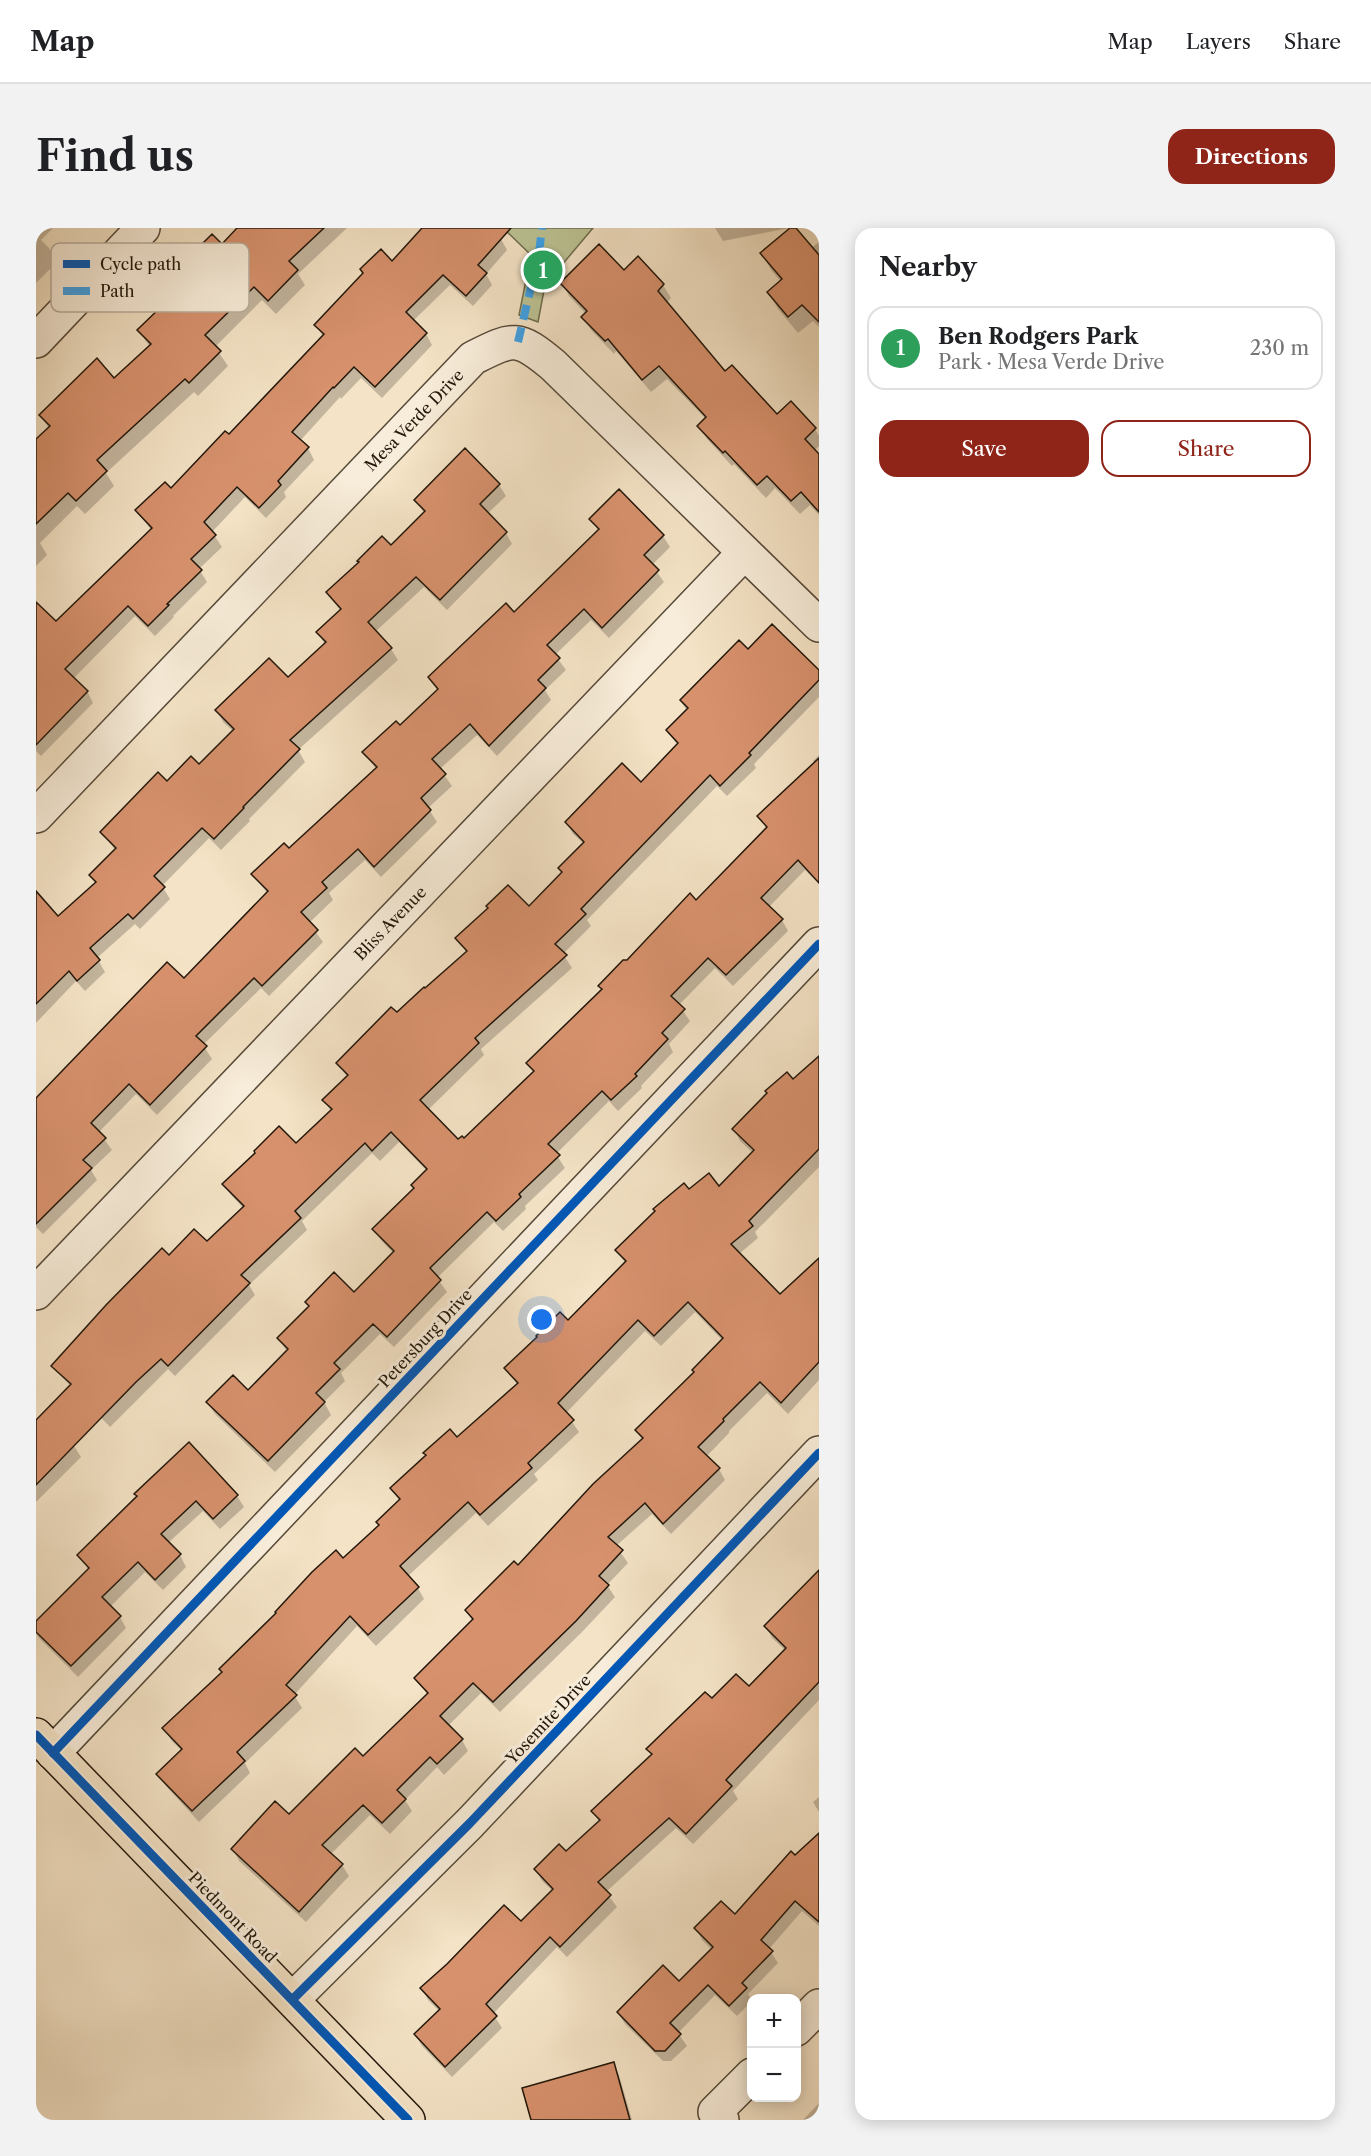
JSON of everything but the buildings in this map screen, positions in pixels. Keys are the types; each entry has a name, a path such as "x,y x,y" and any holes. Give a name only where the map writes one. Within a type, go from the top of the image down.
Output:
{"main road":[{"name":"Piedmont Road","path":"45,1744 408,2120"}],"street":[{"path":"129,243 143,228"},
{"path":"36,341 63,312"},
{"name":"Mesa Verde Drive","path":"36,816 473,358 500,344 518,342 537,352 553,365 819,625"},
{"name":"Bliss Avenue","path":"36,1293 744,553"},
{"name":"Petersburg Drive","path":"45,1744 819,944"},
{"name":"Yosemite Drive","path":"293,1999 470,1823 819,1453"},
{"path":"801,2024 819,2006"},
{"path":"718,2116 747,2081"}],"green space":[{"path":"503,228 593,228 545,285 538,322 519,315 531,255"}],"marked path":[{"path":"518,342 539,253 542,228"}],"cycle path":[{"path":"53,1753 819,944"},
{"path":"293,1999 470,1823 819,1453"},
{"path":"36,1735 408,2120"}],"place":[{"name":"Ben Rodgers Park","path":"543,270"}]}
